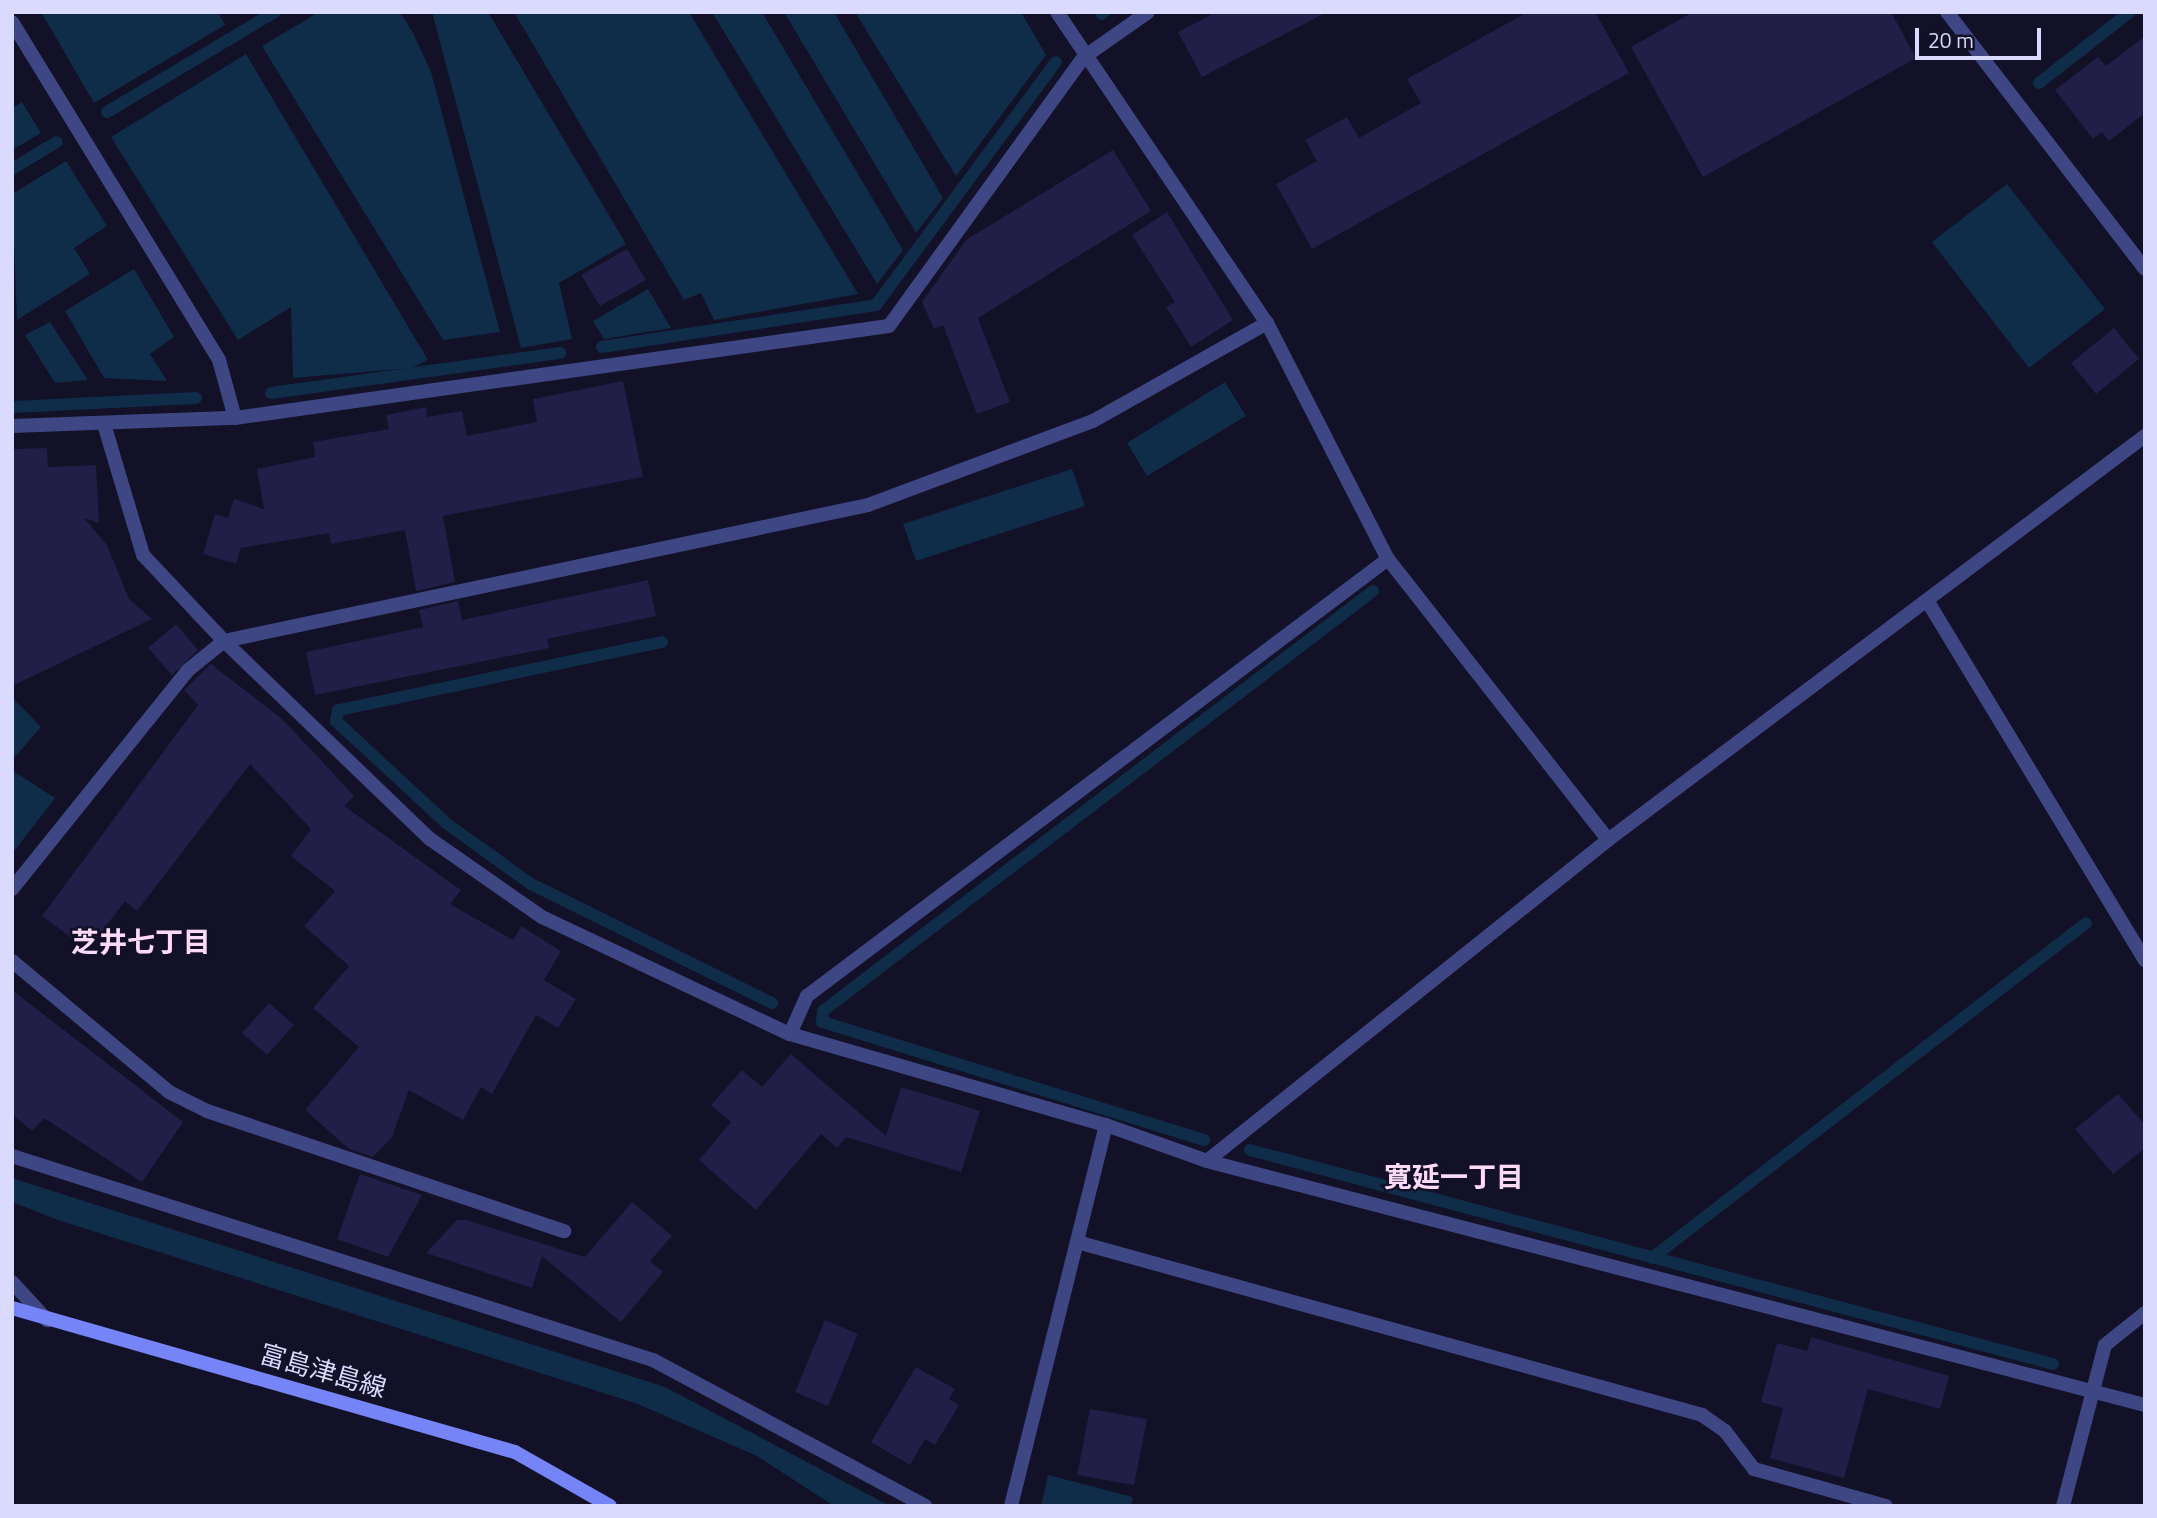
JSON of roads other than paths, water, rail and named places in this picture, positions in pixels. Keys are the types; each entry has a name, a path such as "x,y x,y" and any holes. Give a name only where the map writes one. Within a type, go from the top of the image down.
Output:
{"main road":[{"name":"富島津島線","path":"12,1308 48,1321 515,1452 610,1506"}],"street":[{"path":"1057,12 1084,57 1267,323 1388,559 1608,840"},
{"path":"12,426 235,418 889,326 1084,57 1148,12"},
{"path":"1947,12 2145,269"},
{"path":"12,22 219,360 235,418"},
{"path":"12,890 187,671 224,641 868,505 1093,421 1267,323"},
{"path":"104,424 143,555 224,641 430,839 542,918 790,1034 1106,1125 1207,1161 2145,1405"},
{"path":"1207,1161 1608,840 1928,602 2145,436"},
{"path":"790,1034 807,996 1388,559"},
{"path":"1928,602 2145,961"},
{"path":"12,961 169,1092 206,1111 564,1231"},
{"path":"1011,1506 1106,1125"},
{"path":"12,1156 653,1360 925,1506"},
{"path":"1077,1242 1702,1415 1725,1430 1754,1469 1886,1506"},
{"path":"12,1282 48,1321"},
{"path":"2063,1506 2097,1393 2105,1345 2145,1313"}],"water":[{"path":"41,12 218,12 225,25 94,103"},
{"path":"319,12 400,12 413,33 431,72 500,332 443,340 262,46"},
{"path":"432,12 488,12 626,244 559,283 572,339 521,348"},
{"path":"514,12 689,12 858,294 714,320 701,293 684,300"},
{"path":"712,12 762,12 903,250 877,284"},
{"path":"784,12 834,12 943,198 916,233"},
{"path":"855,12 1021,12 1046,55 956,176"},
{"path":"246,54 428,360 411,368 293,378 291,307 238,340 111,137"},
{"path":"22,102 41,133 12,150 12,108"},
{"path":"66,161 107,226 74,248 90,274 17,320 12,194"},
{"path":"2007,184 2105,309 2029,368 1932,242"},
{"path":"134,269 174,337 150,354 167,381 104,378 65,311"},
{"path":"648,289 671,328 604,339 593,321"},
{"path":"50,322 88,380 55,383 25,335"},
{"path":"1225,382 1246,416 1147,476 1127,443"},
{"path":"1072,469 1085,506 916,561 903,524"},
{"path":"12,697 41,727 15,757 12,755"},
{"path":"12,770 55,798 12,854"},
{"path":"12,1178 665,1387 890,1506 834,1506 757,1456 638,1404 58,1220 12,1202"},
{"path":"1048,1475 1133,1497 1131,1506 1041,1506"}],"waterway":[{"path":"107,112 275,12"},
{"path":"2039,83 2130,12"},
{"path":"602,347 876,305 1056,62"},
{"path":"12,169 57,142"},
{"path":"271,393 560,353"},
{"path":"12,407 196,398"},
{"path":"1204,1140 822,1022 823,1011 1373,591"},
{"path":"662,642 338,710 336,721 446,823 531,884 772,1003"},
{"path":"1652,1258 2086,923"},
{"path":"1250,1150 2053,1364"}],"district":[{"name":"芝井七丁目","path":"141,942"},
{"name":"寛延一丁目","path":"1454,1177"}]}
